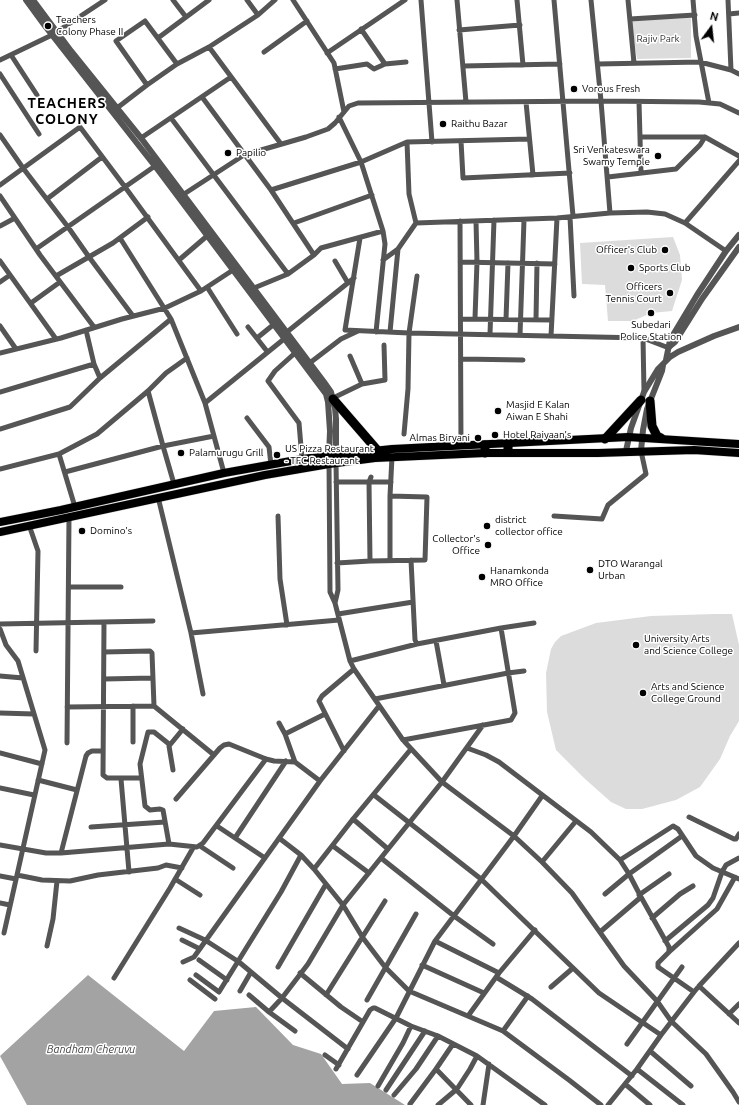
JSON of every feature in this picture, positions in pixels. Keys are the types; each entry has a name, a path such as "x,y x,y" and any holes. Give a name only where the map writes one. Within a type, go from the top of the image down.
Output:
{"highway":[{"path":"333,398 378,451"},
{"path":"645,398 652,426 657,436 660,438"},
{"path":"605,439 645,398"}],"main road":[{"path":"0,522 75,507 224,473 302,459 332,460 392,457 628,437 739,444"},
{"path":"0,532 378,451 461,446 485,449"},
{"path":"508,448 626,451 694,450 739,453"}],"street":[{"path":"26,0 71,51 141,138 182,196 254,288 331,392 336,419 332,460 330,592 335,603 350,661 354,669 403,740 442,782 514,836 572,893 624,966 657,1001 671,1021 706,1054 739,1102"},
{"path":"33,0 55,33 155,166 182,196 207,236 327,398 332,460 336,482 338,590 335,603"},
{"path":"0,60 55,33 98,2 105,0"},
{"path":"173,0 186,17"},
{"path":"158,38 209,0"},
{"path":"247,0 258,15"},
{"path":"117,108 177,64 209,47 258,15 275,0"},
{"path":"293,0 334,63 344,112"},
{"path":"328,53 405,0"},
{"path":"422,0 432,142"},
{"path":"458,0 459,30 466,102"},
{"path":"517,0 523,65"},
{"path":"554,0 570,173 574,296"},
{"path":"591,0 598,64 610,213"},
{"path":"628,0 634,63"},
{"path":"693,0 700,62 709,103"},
{"path":"728,0 731,70"},
{"path":"729,14 739,13"},
{"path":"630,19 695,15"},
{"path":"147,85 116,41 145,21 177,64"},
{"path":"264,52 307,21"},
{"path":"459,30 520,25"},
{"path":"362,29 385,64"},
{"path":"209,47 281,144"},
{"path":"11,55 37,95"},
{"path":"335,69 366,64 374,69 385,64 406,62"},
{"path":"598,64 700,62 731,70 739,74"},
{"path":"463,66 560,64"},
{"path":"0,74 39,134"},
{"path":"141,138 231,77"},
{"path":"202,96 244,156 271,190 314,255"},
{"path":"182,196 244,156 306,137 328,128 336,123 349,106 358,103 601,101 709,103 720,104 739,113"},
{"path":"526,102 533,175"},
{"path":"639,102 641,173"},
{"path":"340,117 361,162 383,231 385,244 376,332"},
{"path":"171,118 288,274"},
{"path":"0,185 80,127 148,217 201,291"},
{"path":"0,135 133,316"},
{"path":"640,137 705,137 739,156"},
{"path":"608,177 676,170 700,145 705,137"},
{"path":"271,190 361,162 407,142 529,139"},
{"path":"461,141 463,178 570,173"},
{"path":"383,260 398,249 416,223 409,194 407,142"},
{"path":"47,199 102,156"},
{"path":"685,223 739,161"},
{"path":"36,249 155,166"},
{"path":"294,223 372,195"},
{"path":"0,196 36,249 94,327"},
{"path":"416,223 524,220 610,213 647,212 665,214 685,223 726,251"},
{"path":"56,276 120,238 148,217"},
{"path":"0,226 15,218"},
{"path":"551,336 557,218"},
{"path":"490,334 494,220"},
{"path":"520,335 524,220"},
{"path":"460,221 461,446"},
{"path":"475,318 477,262 476,221"},
{"path":"254,288 288,274 321,248 383,231"},
{"path":"645,398 662,372 670,340 697,295 726,251 739,235"},
{"path":"179,260 207,236"},
{"path":"120,238 171,319 205,403 224,473"},
{"path":"360,238 346,330 409,333 643,338 669,348"},
{"path":"669,348 675,342 702,299 739,246"},
{"path":"390,332 398,249"},
{"path":"0,261 56,339"},
{"path":"334,261 348,283"},
{"path":"460,262 555,264"},
{"path":"506,320 508,262"},
{"path":"536,319 537,263"},
{"path":"0,353 56,339 165,308 201,291 233,270"},
{"path":"0,282 10,275"},
{"path":"404,434 408,389 409,333 417,276"},
{"path":"287,332 354,278"},
{"path":"31,303 60,282"},
{"path":"207,287 237,334"},
{"path":"0,429 70,407 100,378 171,319"},
{"path":"461,319 552,320"},
{"path":"257,338 273,325"},
{"path":"0,326 16,349"},
{"path":"248,327 266,350"},
{"path":"626,451 628,437 658,369 678,352 739,327"},
{"path":"86,330 94,364 100,378"},
{"path":"310,362 341,339 358,331"},
{"path":"554,516 602,519 608,504 646,474 641,451 645,398 643,338"},
{"path":"205,403 284,339"},
{"path":"333,398 362,384 383,381 386,379 384,345"},
{"path":"295,353 275,371 268,381 299,423 302,459"},
{"path":"350,356 362,384"},
{"path":"0,469 60,454 97,434 148,391 166,373 187,358"},
{"path":"461,358 523,360"},
{"path":"0,392 94,364"},
{"path":"148,391 174,484"},
{"path":"247,418 269,447 271,465"},
{"path":"65,472 163,446 214,436"},
{"path":"60,454 75,507"},
{"path":"390,560 390,496 392,457"},
{"path":"336,482 370,480 391,482"},
{"path":"370,480 370,561"},
{"path":"337,563 425,560 427,497 390,496"},
{"path":"158,497 191,633 203,694"},
{"path":"278,516 280,579 287,625"},
{"path":"67,743 70,518"},
{"path":"29,525 38,550 36,651"},
{"path":"411,560 415,640 417,644"},
{"path":"69,587 121,587"},
{"path":"338,614 414,602"},
{"path":"191,633 339,620"},
{"path":"0,624 153,621"},
{"path":"104,622 104,777 121,779 141,778"},
{"path":"350,661 417,644 534,623"},
{"path":"0,628 6,645 18,661 45,748 4,933"},
{"path":"403,740 511,720 514,717 515,713 501,628"},
{"path":"436,641 444,685"},
{"path":"104,652 150,651 152,653 154,706"},
{"path":"344,751 319,702 320,699 354,669"},
{"path":"375,700 444,685 524,671"},
{"path":"0,676 23,678"},
{"path":"104,680 153,678"},
{"path":"133,706 133,742"},
{"path":"67,707 154,706 214,755"},
{"path":"183,962 194,957 320,782 379,706"},
{"path":"0,713 34,714"},
{"path":"284,734 325,714"},
{"path":"279,723 295,762 320,782"},
{"path":"269,1012 282,998 308,964 342,905 442,782 468,748 483,725"},
{"path":"173,770 168,748 183,730"},
{"path":"169,844 163,810 150,810 145,806 140,759 148,732 154,732 170,744"},
{"path":"176,799 224,745 229,744 266,759 295,762"},
{"path":"468,748 493,758 591,832 620,860 669,947 669,952"},
{"path":"314,870 353,819 411,749"},
{"path":"61,853 86,756 92,751 103,751"},
{"path":"0,753 42,764"},
{"path":"0,845 22,850 61,853 169,844 193,848 200,846 266,759"},
{"path":"235,838 286,761"},
{"path":"121,779 129,872"},
{"path":"38,780 77,790"},
{"path":"0,788 34,795"},
{"path":"374,795 481,879 599,993 661,1035"},
{"path":"357,1075 396,1018 435,941 514,836 542,796"},
{"path":"688,817 734,839 736,839 739,834"},
{"path":"353,819 388,849"},
{"path":"542,862 576,821"},
{"path":"91,827 165,822"},
{"path":"216,826 264,858"},
{"path":"620,860 670,826 675,827 696,856 713,868 737,878 717,909 669,952 658,964 658,967 694,992"},
{"path":"605,894 629,874 682,836"},
{"path":"279,838 301,855 326,884 385,968 409,991 503,1031 601,1105"},
{"path":"200,846 233,868"},
{"path":"332,846 368,873"},
{"path":"114,978 175,880 193,848"},
{"path":"190,980 214,1001 281,892 301,855"},
{"path":"381,858 454,916 493,944"},
{"path":"665,942 712,901 726,865 739,858"},
{"path":"0,876 57,881 75,880 98,875 158,868 166,865 182,868"},
{"path":"600,932 640,896 669,874"},
{"path":"175,880 200,895"},
{"path":"47,946 54,915 57,881"},
{"path":"278,967 326,884"},
{"path":"652,918 680,894 693,886"},
{"path":"326,995 385,901"},
{"path":"0,903 10,905"},
{"path":"367,1000 416,914"},
{"path":"179,928 206,940 239,962 282,998 348,1049"},
{"path":"468,1016 497,975 535,930"},
{"path":"182,940 200,949"},
{"path":"435,941 497,975 528,996 632,1076"},
{"path":"608,1105 632,1076 671,1021 694,992 739,943"},
{"path":"199,960 227,980"},
{"path":"422,965 484,993"},
{"path":"627,1044 682,967"},
{"path":"551,987 573,968"},
{"path":"240,991 251,972"},
{"path":"300,973 326,995 363,1022"},
{"path":"196,974 219,992"},
{"path":"699,986 739,1023"},
{"path":"249,995 295,1031"},
{"path":"503,1031 528,996"},
{"path":"729,1014 739,1004"},
{"path":"325,1056 337,1067 363,1022 373,1008 378,1009 411,1026 438,1036 477,1056 545,1105"},
{"path":"378,1086 411,1026"},
{"path":"386,1090 424,1030"},
{"path":"394,1095 416,1069 438,1036"},
{"path":"410,1104 453,1044"},
{"path":"650,1051 690,1086"},
{"path":"439,1105 457,1089 477,1056"},
{"path":"483,1105 488,1064"},
{"path":"436,1069 471,1105"},
{"path":"637,1069 682,1105"},
{"path":"625,1084 650,1105"},
{"path":"736,1097 739,1092"}],"green space":[{"name":"Rajiv Park","path":"691,18 691,58 637,59 631,20"},
{"name":"Sports Club","path":"673,237 680,255 682,280 672,311 651,313 633,321 608,321 605,285 582,284 580,243"},
{"name":"Arts and Science College Ground","path":"732,614 739,645 739,721 730,736 720,759 700,787 676,800 642,809 626,809 611,802 556,750 547,712 546,673 551,649 561,636 596,623 651,616"}],"water":[{"name":"Bandham Cheruvu","path":"88,975 184,1051 214,1011 256,1007 293,1045 321,1054 342,1084 370,1083 405,1105 27,1105 0,1056"}],"place":[{"name":"Teachers Colony Phase II","path":"48,26"},
{"name":"Vorous Fresh","path":"574,89"},
{"name":"Raithu Bazar","path":"443,124"},
{"name":"Papilio","path":"228,153"},
{"name":"Sri Venkateswara Swamy Temple","path":"658,156"},
{"name":"Officer's Club","path":"665,250"},
{"name":"Sports Club","path":"631,268"},
{"name":"Officers Tennis Court","path":"670,293"},
{"name":"Subedari Police Station","path":"651,313"},
{"name":"Masjid E Kalan Aiwan E Shahi","path":"498,411"},
{"name":"Hotel Raiyaan's","path":"495,435"},
{"name":"Almas Biryani","path":"478,438"},
{"name":"Palamurugu Grill","path":"181,453"},
{"name":"US Pizza Restaurant - TFC Restaurant","path":"277,455"},
{"name":"district collector office","path":"487,526"},
{"name":"Domino's","path":"82,531"},
{"name":"Collector's Office","path":"488,545"},
{"name":"DTO Warangal Urban","path":"590,570"},
{"name":"Hanamkonda MRO Office","path":"482,577"},
{"name":"University Arts and Science College","path":"636,645"},
{"name":"Arts and Science College Ground","path":"643,693"}],"district":[{"name":"TEACHERS COLONY","path":"67,112"}]}
